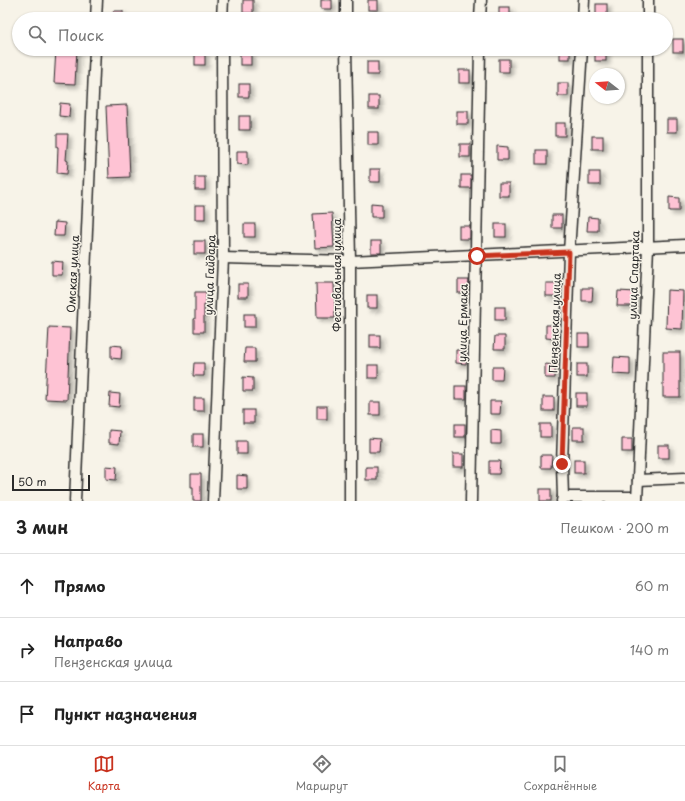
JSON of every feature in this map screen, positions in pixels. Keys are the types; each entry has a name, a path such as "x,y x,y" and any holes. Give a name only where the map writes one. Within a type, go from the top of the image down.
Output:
{"street":[{"path":"96,12 97,0"},
{"path":"222,0 222,12"},
{"path":"346,0 346,12"},
{"path":"480,12 481,0"},
{"path":"583,12 584,0"},
{"path":"648,0 648,12"},
{"name":"Омская улица","path":"75,501 95,56"},
{"name":"улица Гайдара","path":"213,501 223,258 222,56"},
{"name":"Фестивальная улица","path":"346,56 350,261 350,501"},
{"name":"улица Ермака","path":"471,501 480,56"},
{"name":"Пензенская улица","path":"562,499 569,252 582,56"},
{"name":"улица Спартака","path":"637,499 648,247 648,56"},
{"path":"223,258 350,261 569,252 685,245"},
{"path":"638,480 685,478"},
{"path":"562,499 637,499"}],"building":[{"path":"243,0 253,0 253,12 243,12"},
{"path":"321,0 332,0 332,9 321,9"},
{"path":"368,0 378,0 378,10 368,10"},
{"path":"596,4 607,4 607,12 596,12"},
{"path":"499,7 510,7 510,12 499,12"},
{"path":"113,11 123,11 123,12"},
{"path":"673,39 683,39 683,52 673,52"},
{"path":"56,56 77,56 75,84 54,83"},
{"path":"195,56 205,56 205,65 195,65"},
{"path":"240,56 251,56 251,65 240,65"},
{"path":"560,56 570,56 570,59 560,59"},
{"path":"595,56 606,56 606,61 595,61"},
{"path":"499,59 509,59 509,72 499,72"},
{"path":"367,62 378,62 378,75 367,75"},
{"path":"459,70 470,70 470,83 459,83"},
{"path":"558,83 568,83 568,96 558,96"},
{"path":"239,84 249,84 249,97 239,97"},
{"path":"369,96 379,96 379,109 369,109"},
{"path":"60,103 70,104 69,117 59,116"},
{"path":"127,105 130,177 109,178 106,106"},
{"path":"457,111 468,111 468,124 457,124"},
{"path":"239,116 250,116 250,130 239,130"},
{"path":"667,119 677,119 677,132 667,132"},
{"path":"555,123 565,123 565,136 555,136"},
{"path":"368,132 378,132 378,145 368,145"},
{"path":"57,134 68,134 66,160 68,161 67,174 57,173"},
{"path":"592,136 603,136 603,149 592,149"},
{"path":"460,144 470,144 470,157 460,157"},
{"path":"497,146 508,147 508,160 497,160"},
{"path":"536,150 547,150 547,164 536,164"},
{"path":"237,151 248,151 248,165 237,164"},
{"path":"370,169 380,169 380,182 370,182"},
{"path":"589,172 600,172 600,185 589,185"},
{"path":"461,175 471,175 471,188 461,188"},
{"path":"195,177 205,177 205,190 195,190"},
{"path":"499,183 509,183 509,196 499,196"},
{"path":"669,197 679,198 679,211 669,211"},
{"path":"371,203 382,204 382,217 371,217"},
{"path":"195,205 205,205 205,219 195,219"},
{"path":"332,213 334,247 315,248 313,214"},
{"path":"552,215 562,215 562,228 552,228"},
{"path":"588,217 598,218 598,231 587,231"},
{"path":"55,222 65,223 64,236 54,236"},
{"path":"244,224 255,224 255,237 244,237"},
{"path":"495,224 506,224 506,237 495,237"},
{"path":"459,226 470,226 470,239 459,239"},
{"path":"194,241 205,241 205,254 194,254"},
{"path":"371,241 381,241 381,253 371,253"},
{"path":"52,261 63,262 62,275 52,275"},
{"path":"458,280 469,280 468,293 458,293"},
{"path":"316,283 334,283 335,318 317,318"},
{"path":"546,283 557,283 557,296 546,296"},
{"path":"238,284 248,284 248,297 238,297"},
{"path":"582,288 593,288 592,301 582,301"},
{"path":"667,290 683,291 682,329 666,328"},
{"path":"618,291 636,292 635,306 617,306"},
{"path":"195,292 206,292 206,305 204,305 204,332 194,332"},
{"path":"367,295 377,295 377,308 367,308"},
{"path":"495,307 505,307 505,320 495,320"},
{"path":"244,314 255,314 255,327 244,327"},
{"path":"546,325 556,325 556,339 546,338"},
{"path":"49,327 70,328 67,400 45,399"},
{"path":"578,334 589,334 589,347 578,347"},
{"path":"370,335 380,335 380,348 370,348"},
{"path":"495,336 505,336 505,349 494,349"},
{"path":"111,345 122,346 121,359 111,358"},
{"path":"245,348 255,348 255,362 244,362"},
{"path":"456,350 466,350 466,364 456,363"},
{"path":"663,352 680,352 680,397 663,397"},
{"path":"614,357 630,358 630,375 613,374"},
{"path":"194,363 204,363 204,376 193,376"},
{"path":"545,364 555,365 555,378 545,378"},
{"path":"577,364 587,364 587,377 577,377"},
{"path":"368,365 378,365 378,378 368,378"},
{"path":"492,367 503,367 502,380 492,380"},
{"path":"243,377 253,378 253,391 243,391"},
{"path":"455,386 466,386 466,399 455,399"},
{"path":"110,393 120,394 119,407 109,406"},
{"path":"576,393 587,393 587,406 576,406"},
{"path":"543,397 554,397 554,411 543,411"},
{"path":"194,398 204,398 204,411 194,411"},
{"path":"490,401 501,401 500,414 490,414"},
{"path":"370,402 380,402 380,415 370,415"},
{"path":"317,406 327,406 327,419 317,419"},
{"path":"243,410 254,410 254,423 243,423"},
{"path":"455,424 465,424 465,437 455,437"},
{"path":"540,424 551,424 551,437 540,437"},
{"path":"573,427 584,427 584,440 573,440"},
{"path":"109,430 120,431 119,444 109,443"},
{"path":"491,430 501,431 501,444 491,444"},
{"path":"193,434 203,434 203,447 193,447"},
{"path":"369,438 380,439 379,452 369,452"},
{"path":"622,439 632,439 632,452 622,452"},
{"path":"237,441 247,441 247,454 237,454"},
{"path":"658,445 669,445 669,458 658,458"},
{"path":"453,454 463,454 463,467 453,467"},
{"path":"541,455 552,455 551,468 541,468"},
{"path":"574,460 584,460 584,473 574,473"},
{"path":"489,461 500,461 499,474 489,474"},
{"path":"106,466 117,467 116,480 106,479"},
{"path":"366,467 377,467 377,480 366,480"},
{"path":"191,474 201,474 201,501 193,501"},
{"path":"237,475 247,476 247,489 237,489"},
{"path":"540,489 551,489 551,501 540,501"}],"route":[{"path":"477,256 569,252 562,464"}]}
